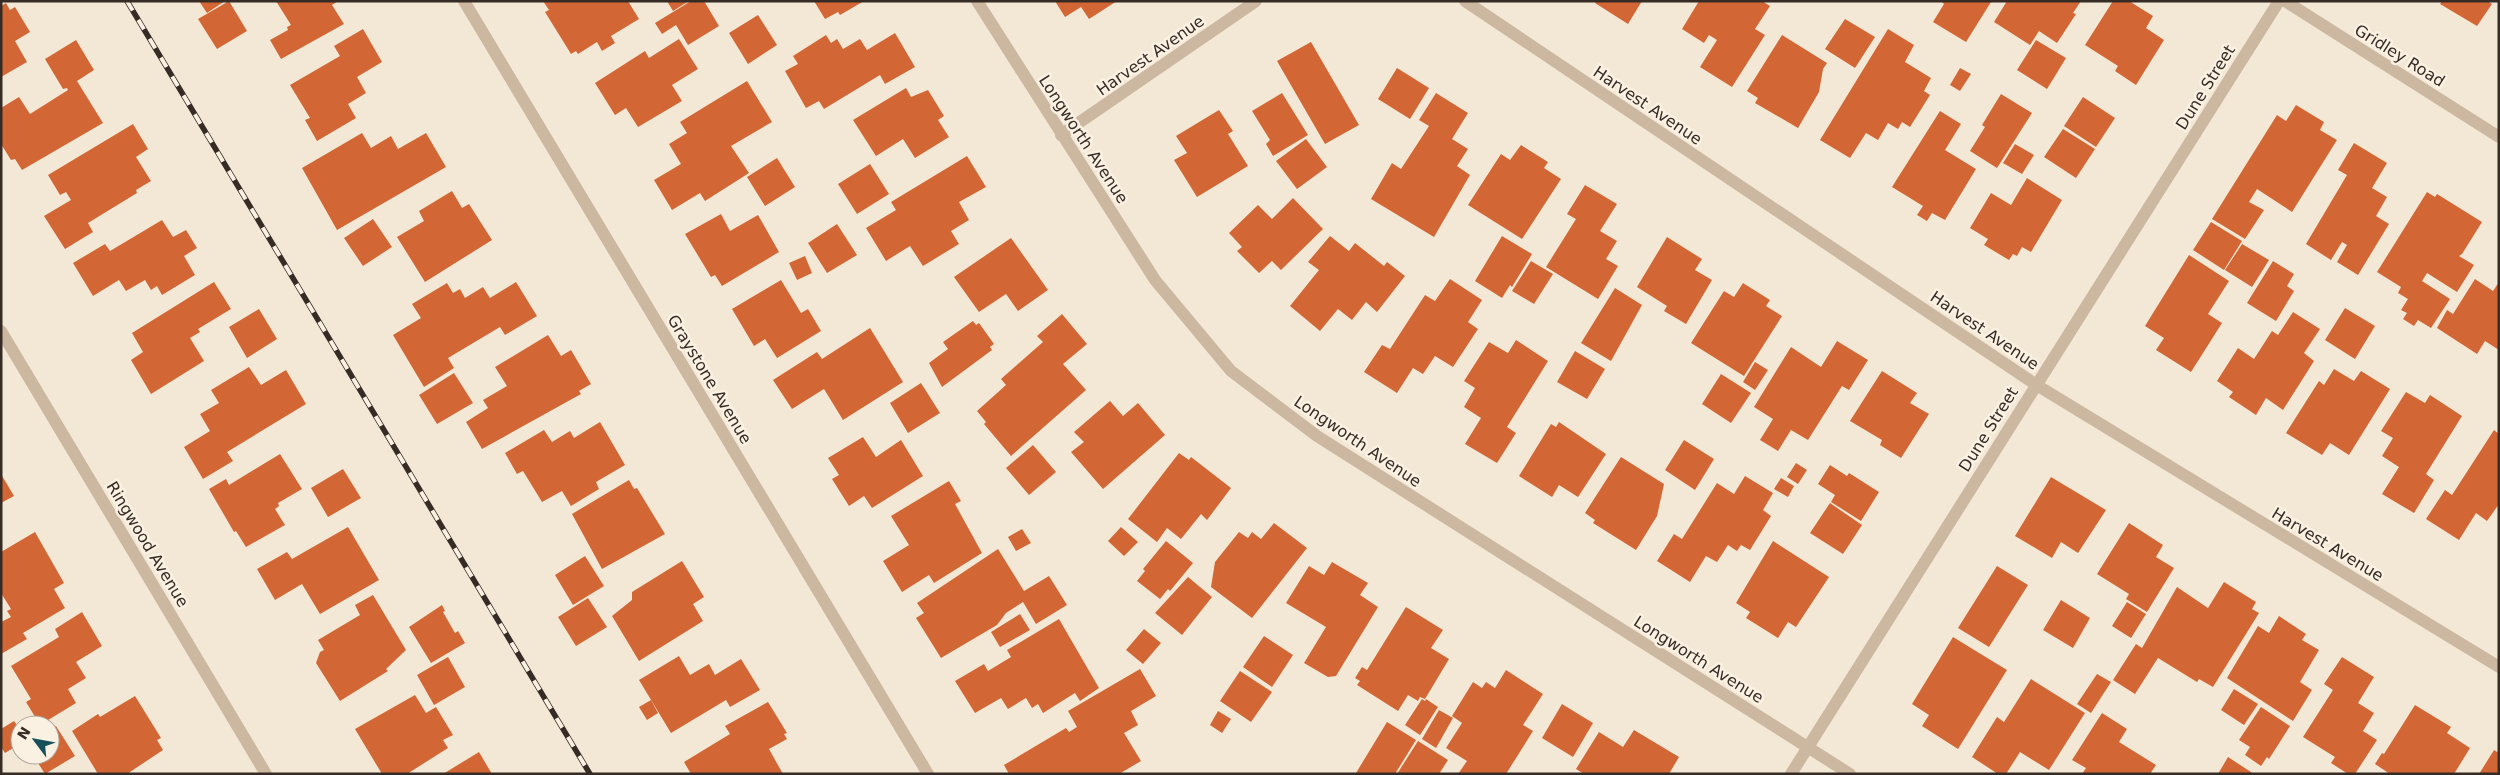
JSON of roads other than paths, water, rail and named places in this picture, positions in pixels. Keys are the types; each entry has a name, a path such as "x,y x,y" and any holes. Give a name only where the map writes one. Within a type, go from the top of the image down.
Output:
{"street":[{"name":"Graystone Avenue","path":"464,1 928,774"},
{"name":"Longworth Avenue","path":"977,1 1155,280 1231,371 1317,436 1850,774"},
{"name":"Harvest Avenue","path":"1062,135 1256,1"},
{"name":"Harvest Avenue","path":"1465,1 2035,384 2499,667"},
{"name":"Dune Street","path":"1791,774 2035,384 2279,1"},
{"name":"Gridley Road","path":"2285,1 2499,137"},
{"name":"Ringwood Avenue","path":"1,331 266,774"}],"railway":[{"path":"127,1 590,774"}]}
